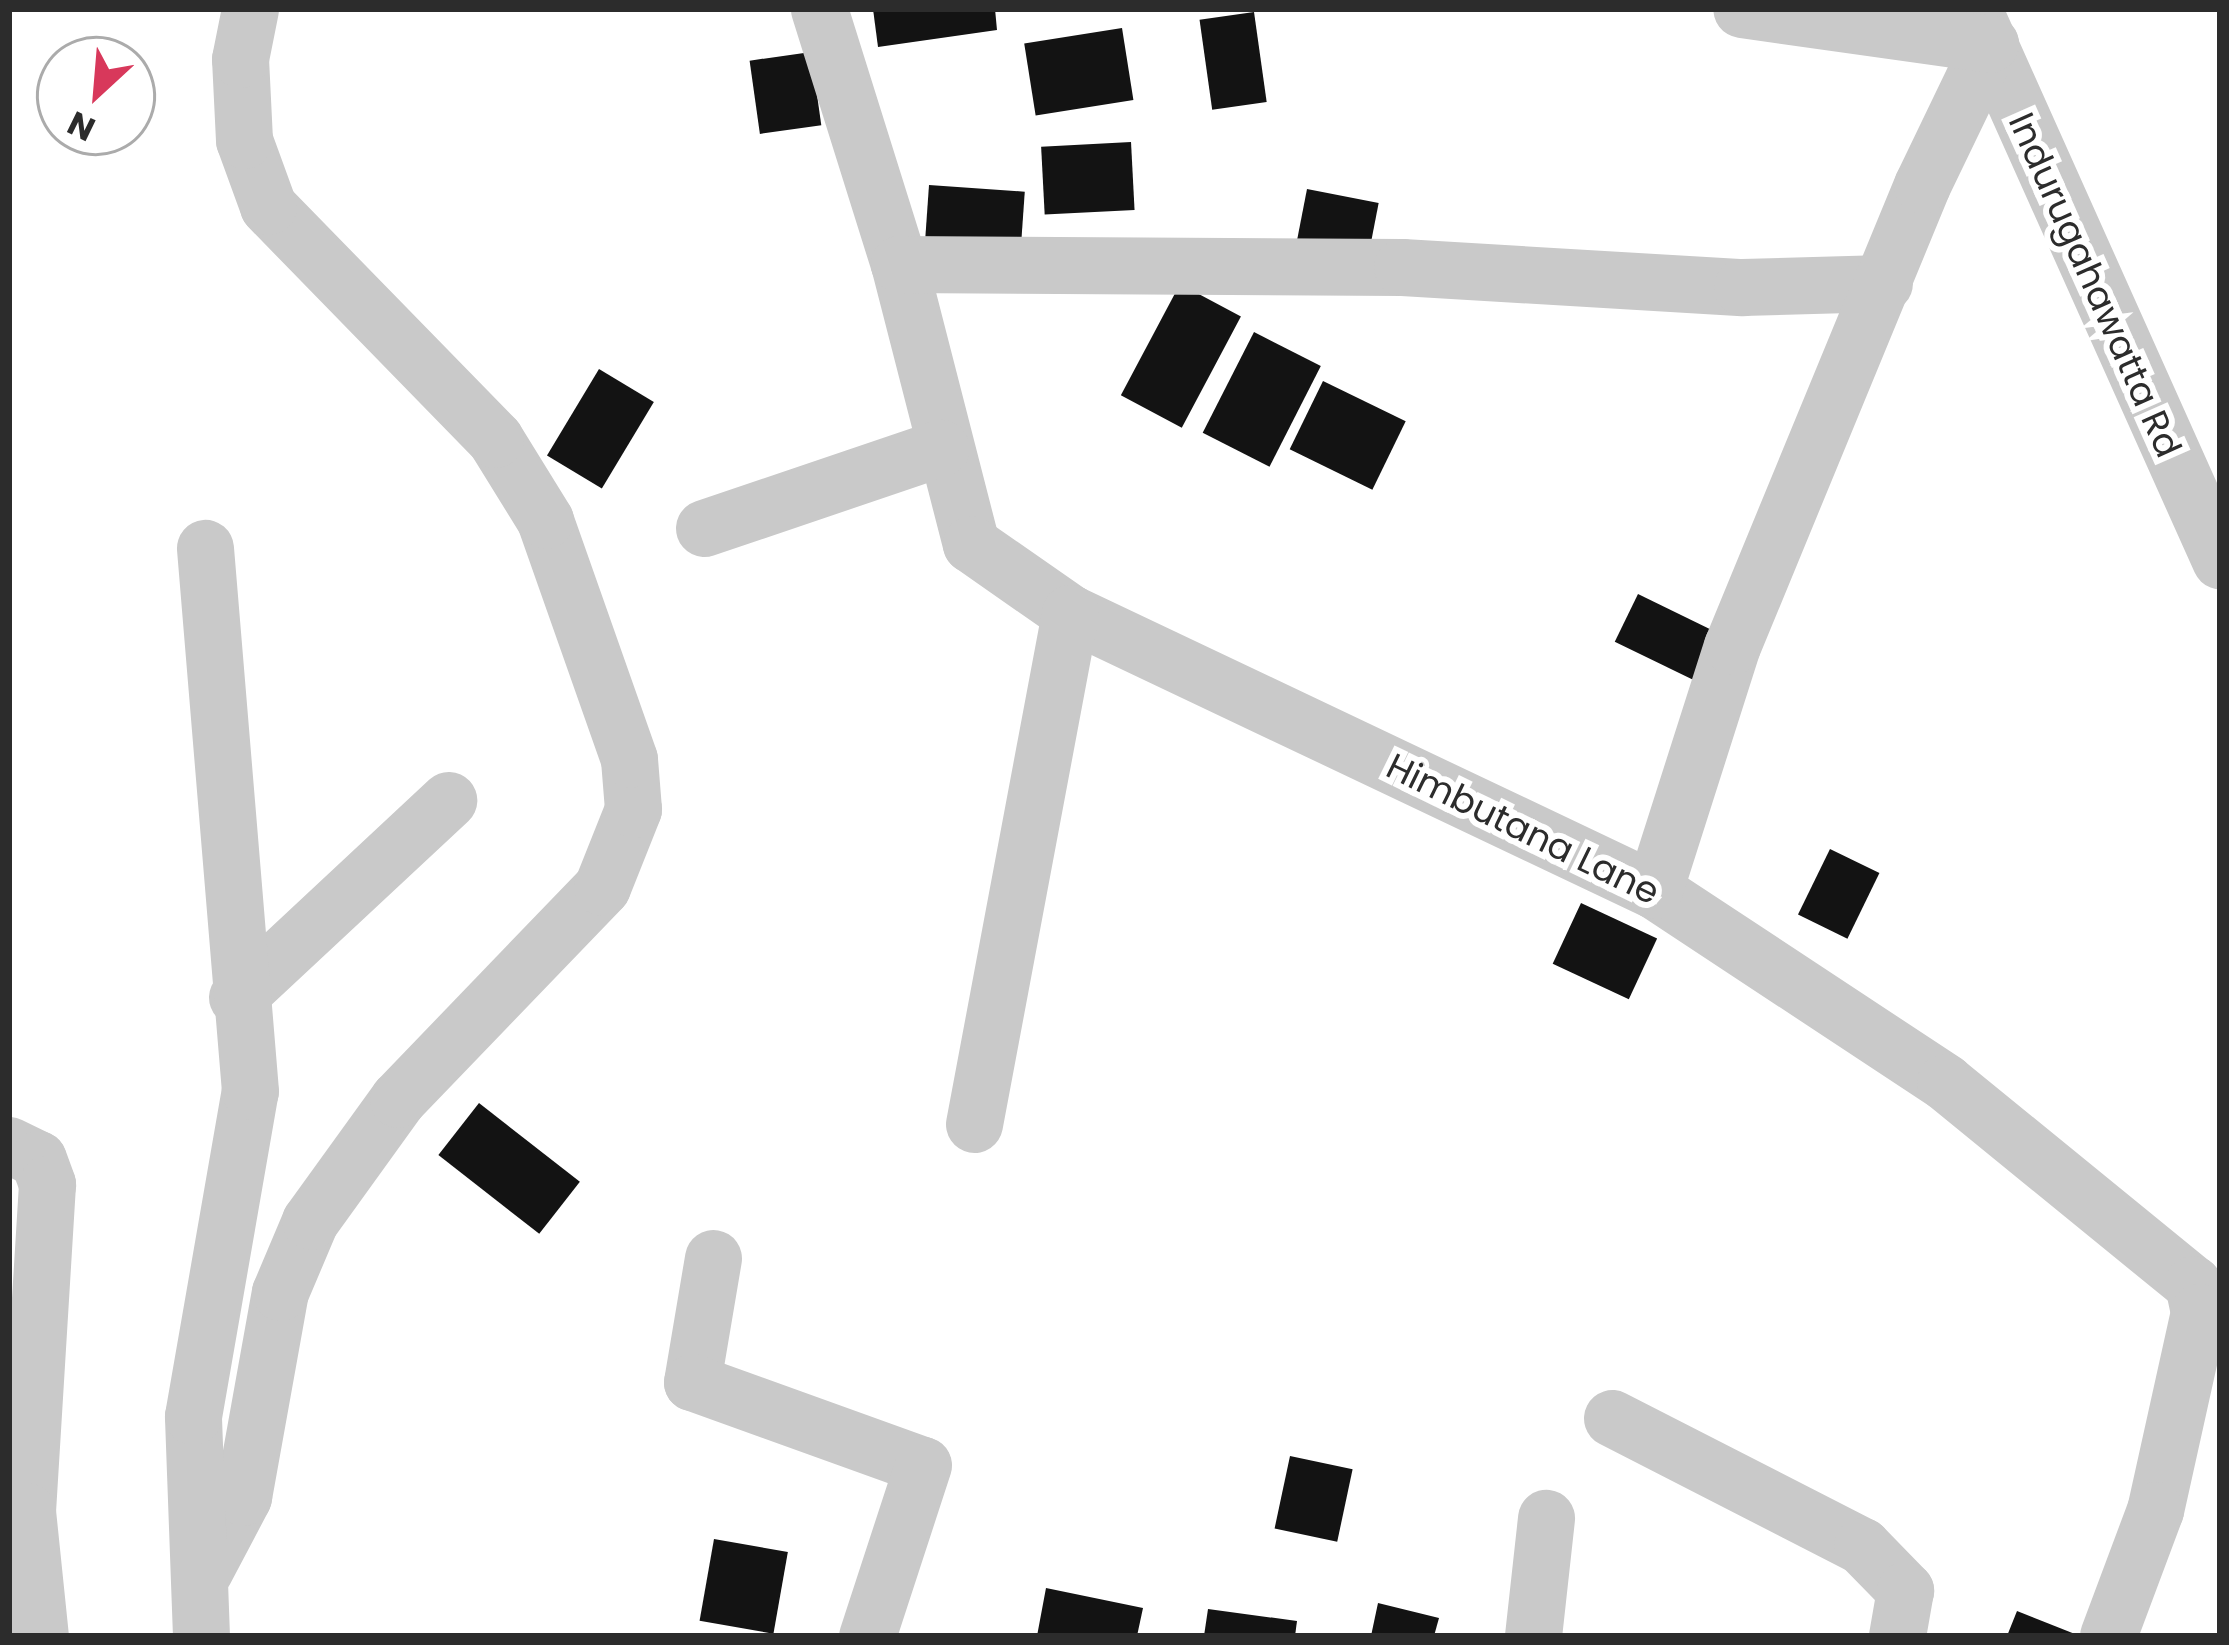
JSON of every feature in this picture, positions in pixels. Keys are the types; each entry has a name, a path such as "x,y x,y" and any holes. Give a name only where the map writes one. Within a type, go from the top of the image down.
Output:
{"street":[{"path":"204,1571 244,1497 280,1292 310,1221 398,1099 602,887 633,809 629,759 545,520 495,439 268,206 244,140 240,59 250,9"},
{"name":"Himbutana Lane","path":"818,9 899,264 941,448 971,544 1070,613 1654,890 1945,1082 2193,1284 2199,1312 2155,1510 2108,1636"},
{"path":"1654,890 1732,646 1884,284 1981,27 1741,9"},
{"name":"Indurugahawatta Rd","path":"1981,27 2220,560"},
{"path":"899,264 1402,268 1742,287 1884,284"},
{"path":"704,528 941,448"},
{"path":"201,1636 204,1571 193,1416 250,1091 237,997 205,548"},
{"path":"974,1124 1070,613"},
{"path":"237,997 448,800"},
{"path":"9,1145 38,1159 47,1184 27,1511 40,1636"},
{"path":"712,1258 692,1382 923,1465 868,1636"},
{"path":"1612,1418 1862,1546 1905,1590 1898,1636"},
{"path":"1533,1636 1546,1518"}],"building":[{"path":"873,9 995,9 997,30 878,47"},
{"path":"1254,12 1267,102 1212,110 1200,20"},
{"path":"1122,28 1133,100 1036,116 1024,43"},
{"path":"811,52 821,125 760,134 750,61"},
{"path":"1131,142 1135,210 1045,215 1041,147"},
{"path":"929,185 1025,192 1021,250 925,243"},
{"path":"1307,189 1379,203 1368,256 1297,242"},
{"path":"1180,284 1241,316 1182,428 1121,395"},
{"path":"1254,332 1321,366 1270,467 1203,433"},
{"path":"599,369 654,402 602,489 547,456"},
{"path":"1323,381 1406,421 1372,490 1290,449"},
{"path":"1638,594 1730,639 1706,686 1615,642"},
{"path":"1830,849 1879,873 1847,939 1798,915"},
{"path":"1581,903 1657,938 1629,999 1553,964"},
{"path":"479,1103 580,1182 539,1234 438,1155"},
{"path":"1290,1456 1353,1469 1337,1542 1275,1528"},
{"path":"714,1539 788,1552 773,1634 700,1621"},
{"path":"1046,1588 1143,1608 1137,1636 1037,1636"},
{"path":"1378,1603 1439,1618 1434,1636 1371,1636"},
{"path":"1208,1609 1297,1621 1295,1636 1204,1636"},
{"path":"2017,1611 2080,1636 2007,1636"}]}
